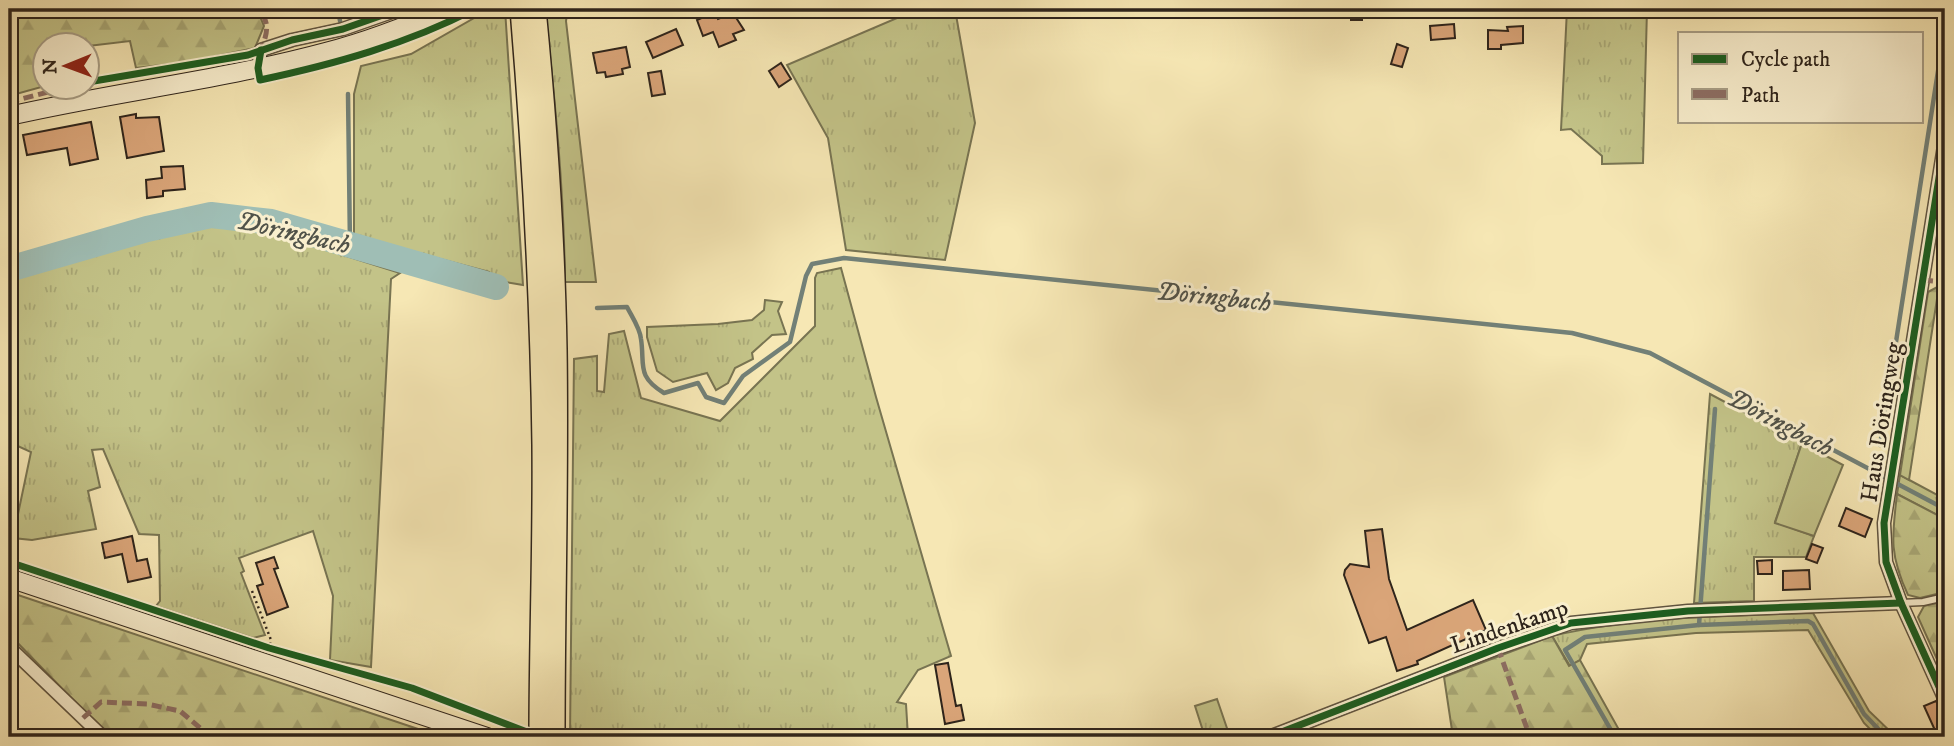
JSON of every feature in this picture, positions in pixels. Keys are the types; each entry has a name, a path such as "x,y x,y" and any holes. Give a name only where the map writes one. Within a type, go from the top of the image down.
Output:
{"highway":[{"path":"520,9 533,166 540,318 547,693 555,737"},
{"path":"536,9 547,122 556,293 558,454 547,693 539,737"}],"main road":[{"path":"9,116 90,97 258,68 352,45 446,9"},
{"path":"9,578 487,737"}],"street":[{"path":"258,68 261,50 343,29 400,9"},
{"name":"Haus Döringweg","path":"1945,140 1884,523 1886,562 1901,603 1945,700"},
{"name":"Lindenkamp","path":"1269,737 1546,630 1582,621 1688,611 1901,603"},
{"path":"9,647 103,737"}],"lane":[{"path":"1901,603 1945,597"}],"path":[{"path":"252,591 271,640 269,648"}],"green space":[{"path":"9,9 257,9 264,26 255,48 187,62 136,68 130,41 102,44 102,32 32,32 32,90 9,96"},
{"path":"490,9 505,9 523,285 499,281 489,272 354,236 354,94 361,66 411,54"},
{"path":"545,9 568,9 566,21 596,282 565,282 558,145"},
{"path":"918,9 955,9 975,123 945,260 846,250 828,138 787,65"},
{"path":"1567,9 1647,9 1643,163 1602,164 1602,156 1571,129 1561,130"},
{"path":"218,221 264,230 400,273 391,279 371,667 330,660 333,596 313,531 239,558 244,571 241,573 265,635 253,638 156,606 160,601 159,535 139,534 103,449 92,450 100,487 88,491 96,529 32,540 13,538 31,452 9,442 9,382 15,278 182,226"},
{"path":"841,268 951,656 918,670 897,702 906,704 908,737 570,737 574,359 597,356 597,391 604,392 609,334 624,331 641,398 720,421 815,326 817,273"},
{"path":"1939,286 1909,480 1900,475 1928,292"},
{"path":"765,300 782,302 778,311 786,334 772,335 752,353 753,359 735,368 728,383 716,390 707,373 673,382 657,371 647,337 647,327 752,320 764,310"},
{"path":"1710,394 1802,443 1775,522 1814,536 1806,557 1754,557 1754,601 1694,603"},
{"path":"1802,443 1843,465 1814,536 1775,523"},
{"path":"1900,475 1945,499 1945,519 1897,494"},
{"path":"1897,494 1945,519 1945,592 1920,598 1908,595 1895,556"},
{"path":"9,592 442,737 109,737 9,634"},
{"path":"1945,601 1945,677 1918,617 1924,606"},
{"path":"1813,613 1869,711 1896,737 1878,737 1864,723 1808,630 1696,633 1587,644 1580,660 1570,666 1552,636 1649,621"},
{"path":"1552,636 1569,666 1580,660 1623,737 1453,737 1444,677"},
{"path":"1217,699 1230,737 1205,737 1195,706"}],"building":[{"path":"1351,9 1362,9 1362,20 1351,20"},
{"path":"715,12 718,19 733,13 744,30 733,34 736,40 719,47 713,32 703,36 697,20"},
{"path":"1454,24 1455,38 1431,40 1430,26"},
{"path":"1523,26 1523,43 1501,45 1501,49 1488,49 1488,30 1508,31 1507,27"},
{"path":"676,29 683,45 653,58 646,42"},
{"path":"1397,44 1408,48 1402,67 1391,64"},
{"path":"626,47 630,67 622,69 623,74 606,77 605,72 597,73 593,53"},
{"path":"781,63 791,79 779,87 769,71"},
{"path":"661,71 665,94 652,96 648,73"},
{"path":"136,114 136,118 159,117 164,151 127,158 120,117"},
{"path":"91,122 98,159 70,165 67,148 27,155 23,135"},
{"path":"183,166 185,189 163,191 163,196 147,198 146,180 162,178 161,167"},
{"path":"1846,508 1872,519 1865,537 1839,526"},
{"path":"1382,529 1389,579 1407,630 1473,600 1486,630 1417,661 1418,664 1397,671 1386,637 1369,643 1344,575 1350,564 1369,567 1365,531"},
{"path":"132,536 137,561 147,559 151,577 128,582 122,554 105,558 102,543"},
{"path":"1812,544 1823,548 1817,563 1806,559"},
{"path":"274,557 278,568 274,569 288,607 267,615 257,586 263,584 256,563"},
{"path":"1772,560 1772,574 1758,574 1757,561"},
{"path":"1809,570 1810,589 1783,590 1783,571"},
{"path":"948,663 956,706 961,705 964,720 945,724 935,665"},
{"path":"1936,701 1945,716 1945,737 1938,737 1924,706"}],"waterway":[{"path":"338,9 340,21"},
{"path":"1880,445 1945,26"},
{"path":"348,94 350,245"},
{"name":"Döringbach","path":"9,269 147,229 211,215 271,222 496,287"},
{"name":"Döringbach","path":"597,308 627,307 640,335 645,375 655,387 664,393 698,383 706,397 724,403 743,376 790,342 806,276 812,264 844,258 1572,333 1650,353 1945,509"},
{"path":"9,300 11,268"},
{"path":"1715,409 1699,625 1808,621 1813,624 1864,714 1886,737"},
{"path":"1615,737 1565,650 1585,637 1699,625"}],"marked path":[{"path":"258,9 267,28 261,50 258,51"},
{"path":"9,102 32,96"},
{"path":"1923,280 1945,282"},
{"path":"1498,648 1530,737"},
{"path":"83,718 101,702 147,704 180,711 211,737"}],"cycle path":[{"path":"102,80 248,55 292,40 343,29 400,9"},
{"path":"261,50 258,68 260,80 370,52 423,33 475,9"},
{"path":"1945,140 1884,523 1886,562 1901,603 1945,700"},
{"path":"9,562 269,648 412,688 540,737"},
{"path":"1269,737 1498,648 1571,623 1688,611 1901,603"}]}
